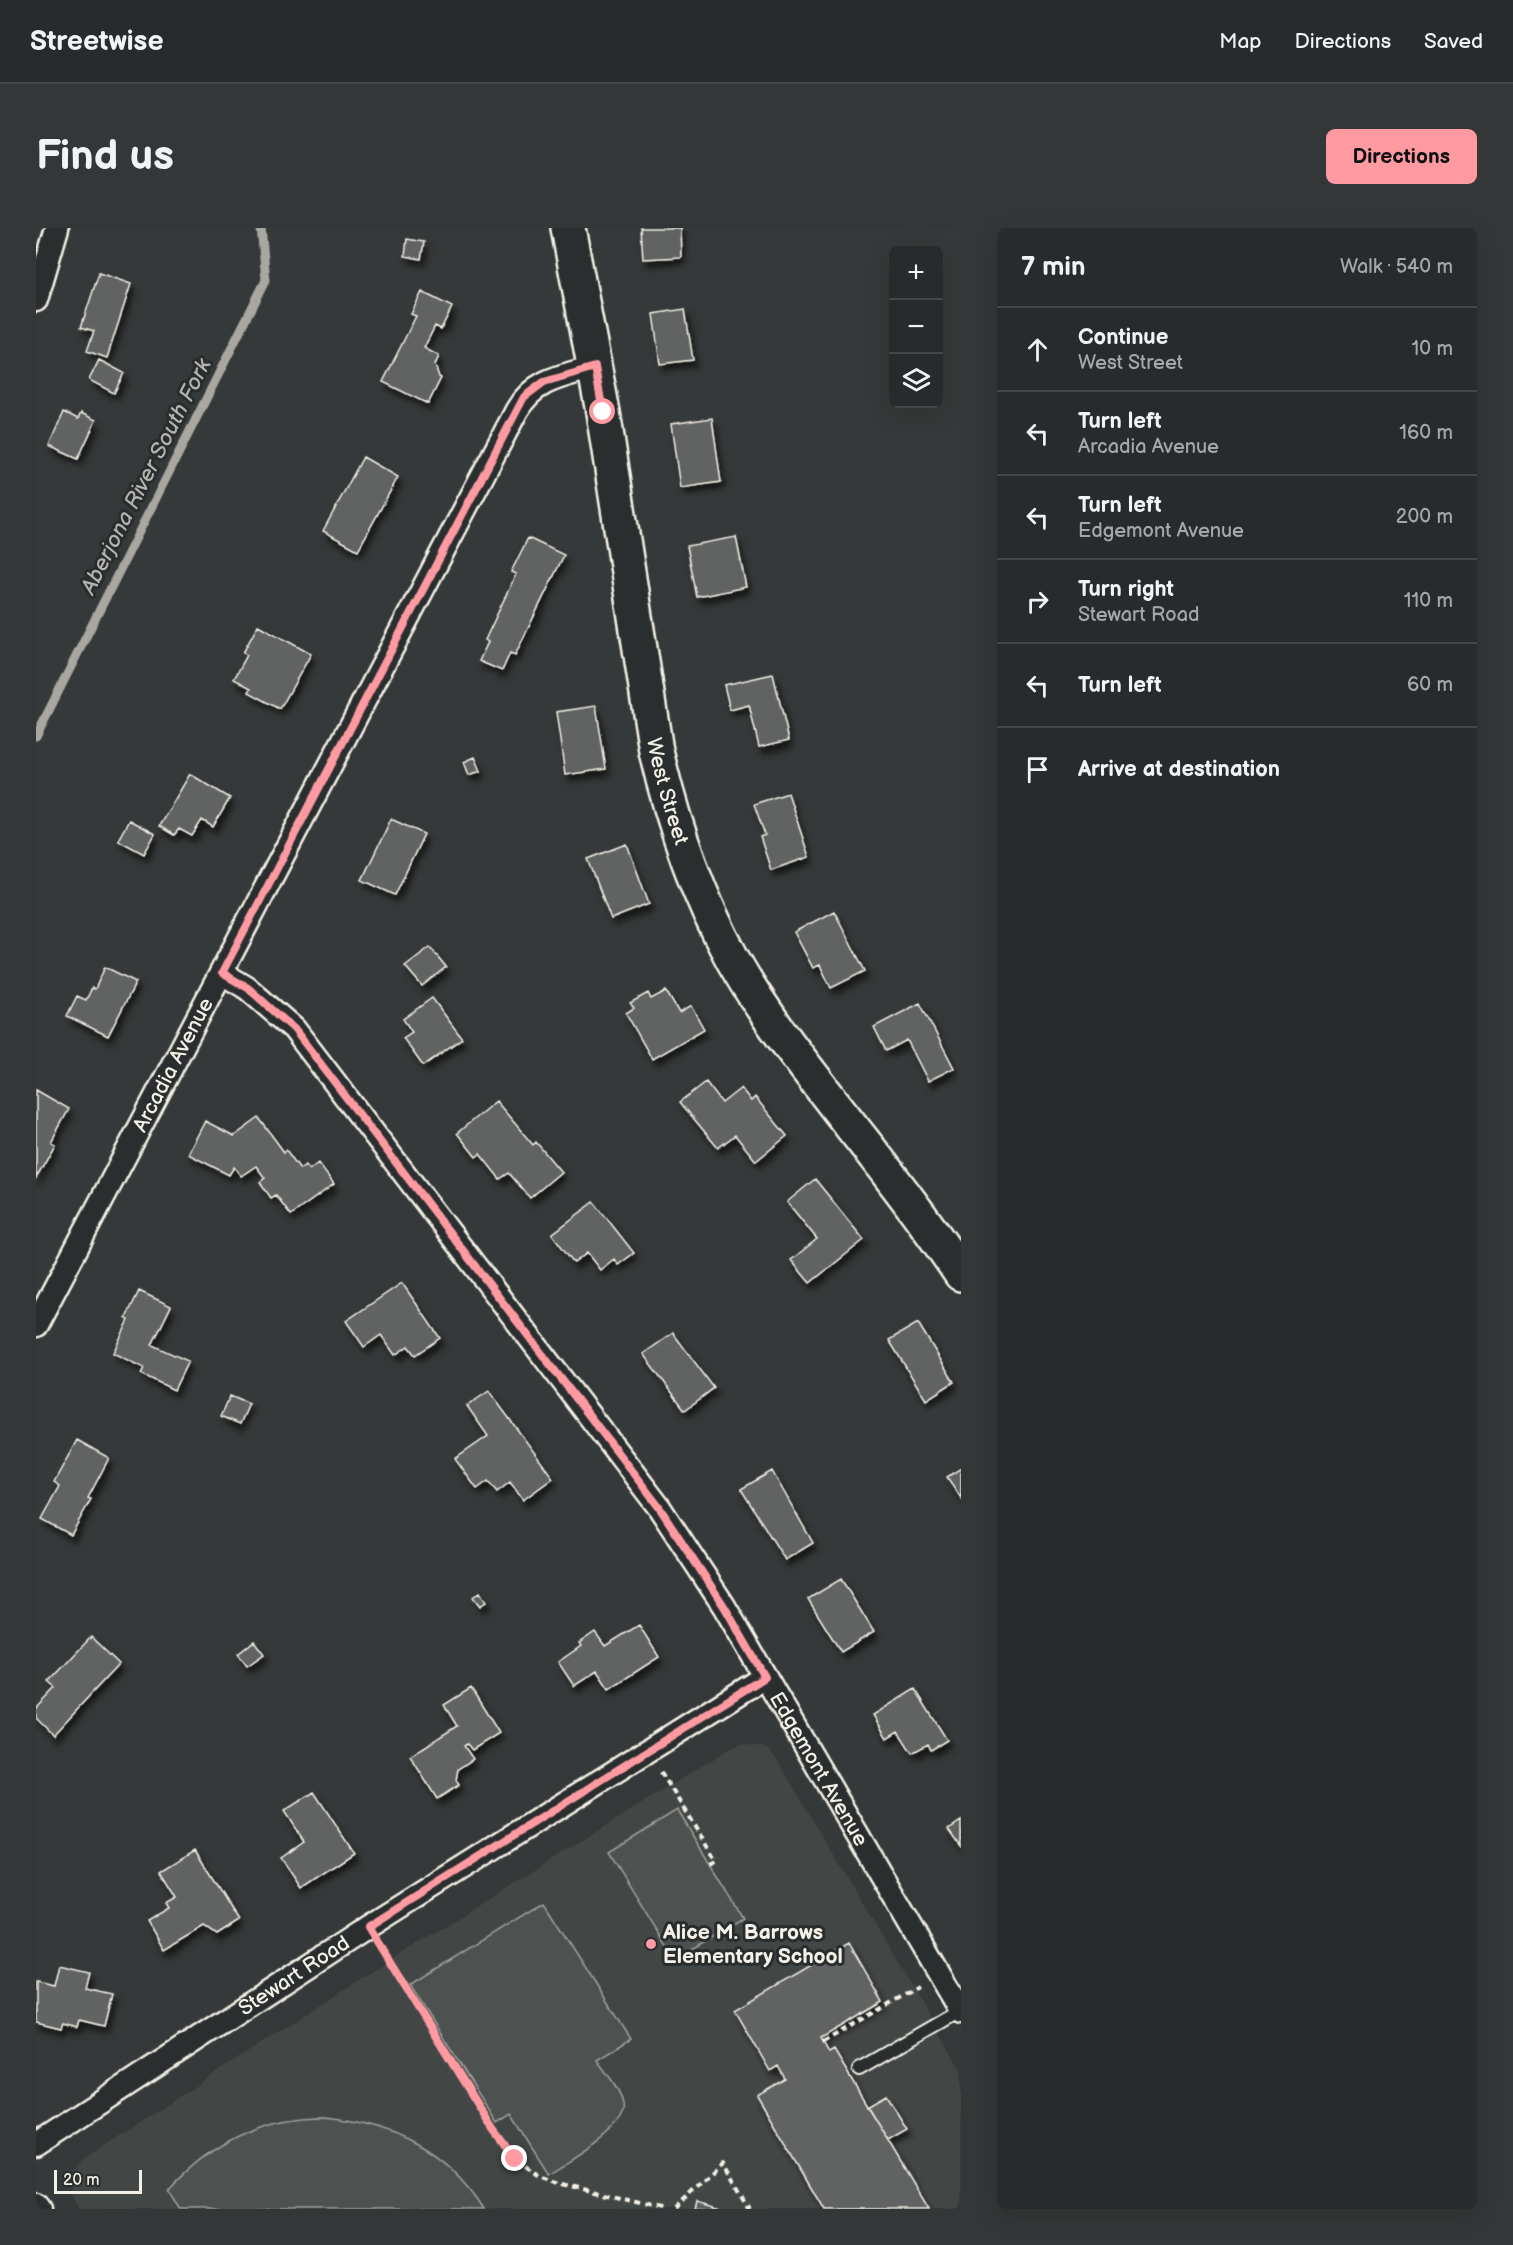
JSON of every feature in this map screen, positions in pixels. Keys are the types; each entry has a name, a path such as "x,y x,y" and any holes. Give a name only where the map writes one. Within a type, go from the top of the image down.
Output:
{"main road":[{"name":"West Street","path":"568,228 595,367 656,751 666,796 694,879 728,950 786,1042 896,1184 961,1274"}],"street":[{"path":"36,300 57,228"},
{"name":"Arcadia Avenue","path":"36,1325 524,397 544,382 595,367"},
{"name":"Edgemont Avenue","path":"222,973 248,988 301,1038 659,1507 724,1606 961,2011"},
{"name":"Stewart Road","path":"36,2144 368,1927 765,1677"},
{"path":"36,2205 39,2209"}],"lane":[{"path":"859,2069 961,2011"}],"path":[{"path":"647,1751 716,1861 710,1864"},
{"path":"368,1927 493,2129 515,2159 540,2176 560,2183 616,2199 664,2209"},
{"path":"823,2042 905,1995"},
{"path":"674,2209 723,2163 750,2209"}],"shaded area":[{"name":"Alice M. Barrows Elementary School","path":"742,1744 762,1747 778,1761 961,2070 961,2209 79,2209 71,2195 70,2183 74,2170 82,2160 362,1978 729,1749"},
{"path":"677,1810 743,1918 675,1960 609,1852"},
{"path":"544,1902 631,2039 597,2060 619,2092 623,2104 622,2114 616,2124 595,2144 549,2174 511,2114 497,2123 410,1985"},
{"path":"325,2117 373,2126 416,2143 453,2171 484,2209 181,2209 169,2189 202,2158 239,2136 280,2122"}],"building":[{"path":"641,228 680,228 681,257 643,259"},
{"path":"407,239 424,242 421,259 405,256"},
{"path":"99,273 131,284 107,358 87,351 94,331 81,327"},
{"path":"422,292 452,307 441,329 435,326 424,348 439,356 435,365 441,378 428,404 383,382 416,316 411,314"},
{"path":"685,309 693,360 660,364 653,314"},
{"path":"99,360 124,373 114,393 89,380"},
{"path":"64,412 78,419 81,413 96,420 78,459 49,446"},
{"path":"712,418 721,482 680,488 671,424"},
{"path":"363,457 398,477 358,550 323,531"},
{"path":"736,537 746,587 697,597 687,546"},
{"path":"528,538 564,555 515,655 510,653 502,671 479,661 488,642 485,640 516,574 511,572"},
{"path":"258,625 311,654 280,709 249,692 251,688 234,679 247,655 243,653"},
{"path":"773,674 789,740 759,747 749,705 730,710 724,685"},
{"path":"596,706 606,769 565,775 556,712"},
{"path":"475,757 481,771 469,775 464,762"},
{"path":"190,774 230,798 213,827 202,820 192,836 179,829 174,835 159,826"},
{"path":"788,793 809,857 771,870 760,837 765,835 754,804"},
{"path":"391,819 424,834 395,895 362,880"},
{"path":"129,820 155,834 144,854 118,840"},
{"path":"627,844 649,904 611,919 588,859"},
{"path":"834,911 865,971 831,988 820,965 813,968 794,932"},
{"path":"430,947 446,967 422,986 405,966"},
{"path":"105,967 136,982 108,1036 67,1016 77,996 86,1000 92,988 95,989"},
{"path":"666,991 679,1013 691,1006 704,1029 652,1059 626,1013 634,1008 630,1003 648,993 651,999"},
{"path":"432,998 462,1038 423,1066 403,1038 412,1032 403,1019"},
{"path":"920,1003 954,1068 928,1081 907,1040 886,1051 874,1027"},
{"path":"706,1082 722,1103 741,1088 751,1101 755,1097 787,1136 756,1161 735,1135 718,1148 680,1102"},
{"path":"36,1090 69,1109 51,1142 55,1144 36,1178"},
{"path":"496,1101 533,1145 536,1142 561,1172 530,1198 509,1173 500,1179 480,1154 476,1157 457,1133"},
{"path":"259,1118 284,1152 286,1150 300,1169 305,1165 309,1170 318,1163 334,1184 291,1215 276,1195 271,1198 260,1182 265,1178 256,1166 241,1176 234,1167 229,1175 188,1154 205,1121 234,1136"},
{"path":"815,1179 864,1240 810,1283 791,1260 817,1239 787,1202"},
{"path":"594,1202 634,1253 618,1265 614,1259 600,1270 587,1253 574,1263 552,1234"},
{"path":"402,1283 440,1338 415,1355 408,1346 395,1355 381,1335 364,1347 346,1321"},
{"path":"139,1291 171,1306 152,1345 188,1361 174,1390 141,1374 144,1368 113,1353 129,1320 126,1318"},
{"path":"918,1323 954,1382 926,1400 889,1340"},
{"path":"673,1333 714,1388 685,1410 643,1354"},
{"path":"489,1391 553,1478 523,1500 510,1482 497,1492 488,1481 477,1489 455,1459 488,1436 467,1406"},
{"path":"230,1396 249,1404 240,1424 221,1416"},
{"path":"77,1440 109,1458 88,1498 91,1499 71,1535 42,1519 60,1486 54,1482"},
{"path":"961,1468 961,1498 947,1477"},
{"path":"772,1471 813,1543 785,1560 741,1489"},
{"path":"841,1579 874,1632 841,1652 808,1599"},
{"path":"480,1592 486,1602 480,1606 473,1597"},
{"path":"639,1625 659,1657 609,1689 597,1671 574,1686 558,1662 581,1646 579,1643 595,1632 605,1646"},
{"path":"91,1637 119,1664 53,1735 36,1718 36,1709 56,1688 49,1682"},
{"path":"254,1641 264,1654 247,1666 238,1654"},
{"path":"471,1688 499,1733 472,1750 467,1744 464,1746 473,1759 458,1769 456,1780 459,1785 437,1799 410,1756 457,1726 444,1705"},
{"path":"915,1689 947,1740 931,1750 928,1744 912,1753 898,1731 887,1738 873,1715"},
{"path":"314,1792 354,1853 301,1888 281,1858 304,1842 284,1811"},
{"path":"961,1821 961,1846 949,1829"},
{"path":"195,1850 239,1921 217,1935 204,1926 164,1950 147,1921 169,1908 166,1903 177,1897 161,1871"},
{"path":"849,1943 883,2002 821,2038 829,2053 834,2050 929,2209 824,2209 757,2095 785,2079 778,2066 770,2071 735,2010"},
{"path":"59,1965 89,1972 85,1988 112,1994 104,2026 79,2020 77,2027 63,2023 61,2028 36,2022 36,1982 54,1986"},
{"path":"886,2095 907,2129 888,2140 867,2106"},
{"path":"697,2201 725,2209 695,2209"}],"waterway":[{"name":"Aberjona River South Fork","path":"36,736 266,280 261,228"}],"place":[{"name":"Alice M. Barrows Elementary School","path":"651,1944"}],"route":[{"path":"515,2159 493,2129 368,1927 765,1677 724,1606 659,1507 294,1029 248,988 222,973 524,397 544,382 595,367 603,412"}]}
